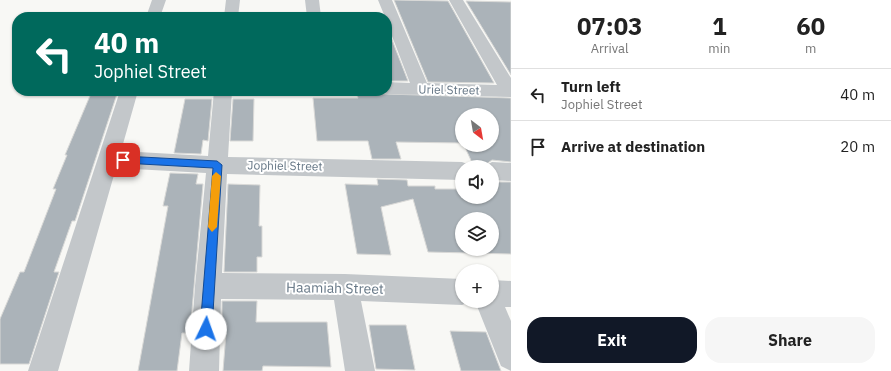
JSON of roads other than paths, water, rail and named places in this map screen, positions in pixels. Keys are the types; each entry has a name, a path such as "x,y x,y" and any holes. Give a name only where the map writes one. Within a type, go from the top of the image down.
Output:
{"street":[{"path":"155,12 159,0"},
{"path":"232,12 233,0"},
{"path":"312,0 313,12"},
{"path":"385,0 390,12"},
{"path":"456,0 511,91"},
{"path":"392,17 421,89"},
{"name":"Uriel Street","path":"392,88 511,91"},
{"path":"42,371 128,96"},
{"path":"204,371 208,286 223,96"},
{"name":"Jophiel Street","path":"108,159 217,165 455,171"},
{"path":"499,171 511,172"},
{"name":"Haamiah Street","path":"208,286 346,287 455,292"},
{"path":"346,287 360,371"},
{"path":"499,293 511,294"},
{"path":"492,308 511,356"}]}
